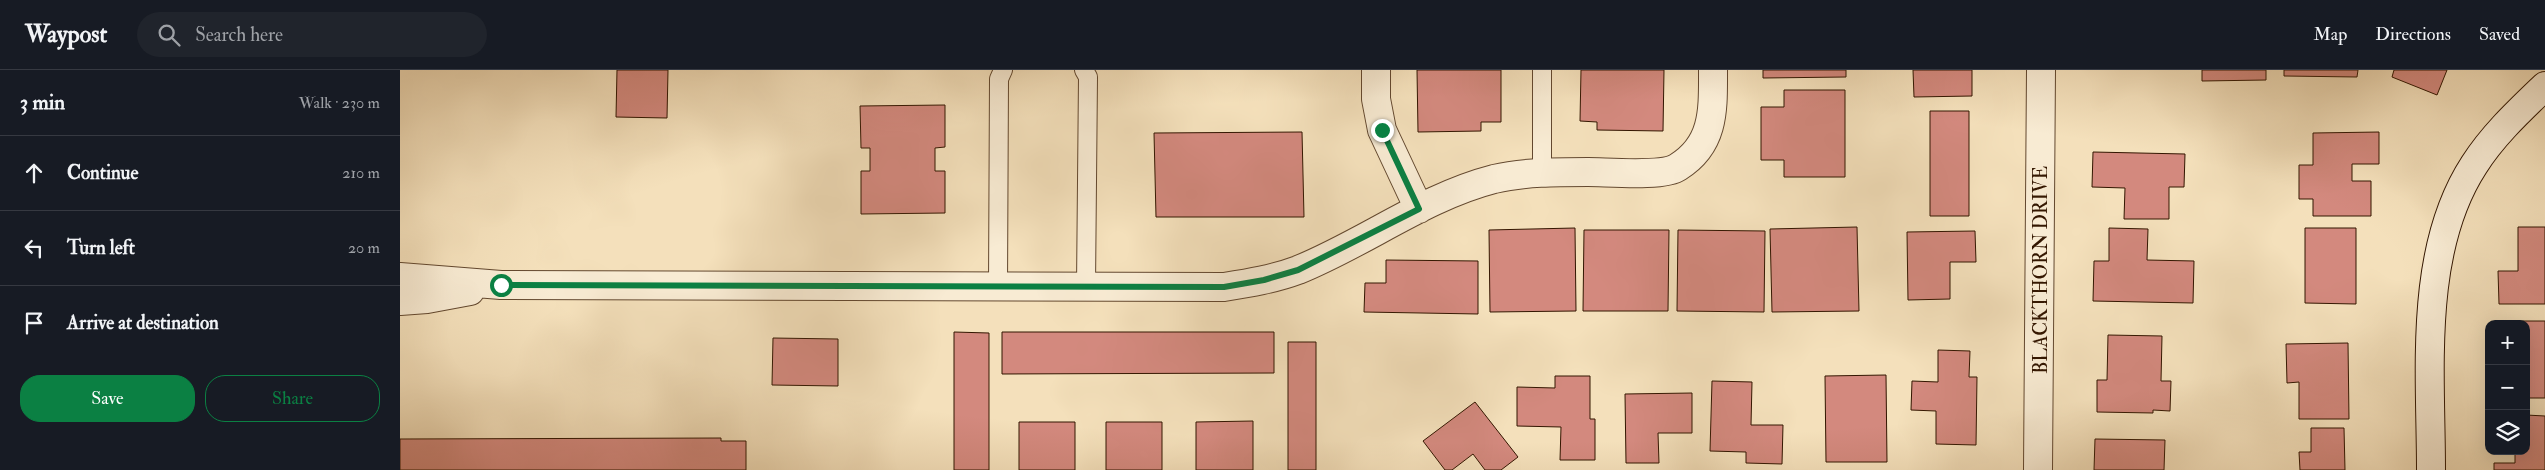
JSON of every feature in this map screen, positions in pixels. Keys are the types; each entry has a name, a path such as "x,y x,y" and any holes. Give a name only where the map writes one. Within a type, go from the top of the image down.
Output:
{"street":[{"path":"1376,70 1376,100 1382,130 1419,209"},
{"path":"400,277 501,285 1224,287 1264,280 1298,270 1458,190 1495,179 1542,173 1647,173 1676,169 1693,157 1707,137 1713,103 1713,70"},
{"name":"BLACKTHORN DRIVE","path":"2038,470 2041,70"},
{"path":"2431,470 2432,330 2436,271 2448,217 2474,165 2512,118 2545,86"},
{"path":"400,301 427,299 501,285"}],"lane":[{"path":"998,286 999,79 1003,70"},
{"path":"1084,70 1088,77 1086,286"},
{"path":"1542,70 1542,173"}],"building":[{"path":"617,70 668,70 667,118 616,117"},
{"path":"1417,70 1501,70 1501,122 1481,122 1481,131 1418,132"},
{"path":"1581,70 1664,70 1663,131 1597,130 1597,122 1580,121"},
{"path":"1763,70 1846,70 1846,77 1763,78"},
{"path":"1913,70 1972,70 1972,96 1914,97"},
{"path":"2202,70 2266,70 2266,80 2202,81"},
{"path":"2284,70 2358,70 2357,77 2284,76"},
{"path":"2394,70 2447,70 2437,95 2392,77"},
{"path":"1784,90 1845,90 1845,177 1784,177 1784,160 1761,160 1761,107 1784,107"},
{"path":"945,105 945,147 935,148 935,171 945,171 945,213 861,214 861,171 870,171 870,148 861,148 860,106"},
{"path":"1930,111 1969,111 1969,216 1930,216"},
{"path":"1302,132 1304,217 1156,217 1154,133"},
{"path":"2379,132 2379,164 2352,164 2352,181 2371,181 2371,216 2313,216 2313,199 2299,199 2299,165 2313,165 2313,133"},
{"path":"2093,152 2185,154 2184,187 2169,187 2169,219 2124,219 2125,188 2092,187"},
{"path":"1857,227 1859,311 1772,312 1770,229"},
{"path":"2518,227 2545,227 2545,304 2499,304 2498,271 2518,271"},
{"path":"1575,228 1576,311 1490,312 1489,230"},
{"path":"2109,228 2148,229 2147,260 2194,261 2193,303 2093,301 2094,261 2109,261"},
{"path":"2305,228 2356,228 2356,304 2305,303"},
{"path":"1584,230 1669,230 1668,311 1583,311"},
{"path":"1678,230 1765,231 1764,312 1677,311"},
{"path":"1975,231 1976,262 1950,262 1950,299 1908,300 1907,232"},
{"path":"1386,260 1478,261 1478,314 1364,312 1365,283 1386,283"},
{"path":"2530,321 2545,321 2545,398 2530,398"},
{"path":"954,332 989,333 989,470 954,470"},
{"path":"1002,332 1274,332 1274,373 1002,374"},
{"path":"2108,335 2162,336 2161,381 2171,381 2170,411 2153,410 2153,413 2097,412 2097,380 2107,380"},
{"path":"773,338 838,339 838,386 772,385"},
{"path":"1288,342 1316,342 1316,470 1288,470"},
{"path":"2348,343 2349,419 2299,419 2299,382 2287,383 2286,344"},
{"path":"1938,350 1970,351 1969,377 1977,377 1976,445 1936,444 1936,411 1911,410 1912,381 1938,382"},
{"path":"1886,375 1887,462 1826,462 1825,376"},
{"path":"1555,376 1590,376 1590,419 1595,419 1595,460 1560,460 1561,427 1517,426 1517,387 1555,388"},
{"path":"1712,381 1752,382 1751,425 1783,425 1782,464 1746,463 1746,452 1710,451"},
{"path":"1692,393 1692,433 1658,433 1659,463 1626,463 1625,394"},
{"path":"1475,402 1518,457 1501,470 1485,470 1473,454 1452,470 1445,470 1423,441"},
{"path":"2530,415 2545,416 2545,470 2494,470 2494,463 2515,463 2515,455 2530,455"},
{"path":"1253,421 1253,470 1196,470 1196,422"},
{"path":"1019,422 1075,422 1075,470 1019,470"},
{"path":"1106,422 1162,422 1162,470 1106,470"},
{"path":"2311,428 2344,428 2345,470 2300,470 2299,452 2311,452"},
{"path":"721,438 721,441 746,441 746,470 400,470 400,439"},
{"path":"2095,439 2165,440 2164,470 2094,470"}],"route":[{"path":"501,285 1224,287 1264,280 1298,270 1419,209 1382,130"}]}
